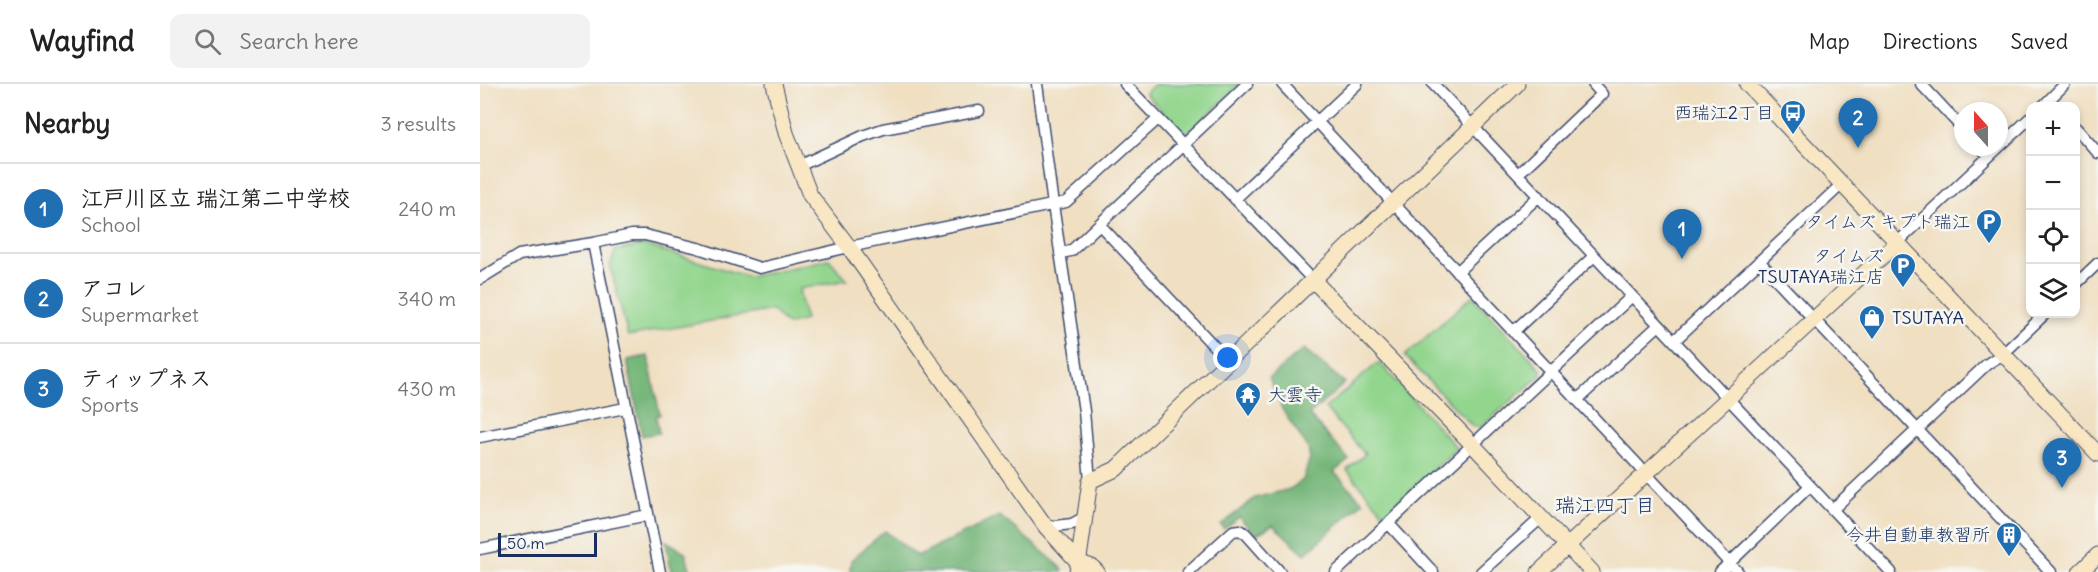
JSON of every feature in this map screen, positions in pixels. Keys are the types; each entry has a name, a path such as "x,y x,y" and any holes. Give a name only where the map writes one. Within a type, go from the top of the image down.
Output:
{"street":[{"path":"774,84 786,133 810,195 1046,527 1078,567"},
{"path":"1037,84 1084,411 1090,481 1078,567"},
{"path":"1125,84 1592,572"},
{"path":"1061,253 1071,251 1247,84"},
{"path":"1282,84 1738,572"},
{"path":"1235,199 1357,84"},
{"path":"1433,84 1891,572"},
{"path":"1090,481 1116,469 1516,84"},
{"path":"1518,174 1602,94 1593,84"},
{"path":"1748,84 2098,454"},
{"path":"2051,102 2065,84"},
{"path":"1923,85 1954,119"},
{"path":"799,166 863,135 883,129 979,111"},
{"path":"480,279 519,255 632,235 645,235 698,248 760,268 849,247 1053,205 1065,202 1158,118"},
{"path":"2008,139 2026,123"},
{"path":"2080,133 2098,153"},
{"path":"1539,572 1989,156"},
{"path":"1674,340 1842,184"},
{"path":"1457,272 1539,196"},
{"path":"1099,224 1228,361"},
{"path":"593,243 660,572"},
{"path":"1513,332 1594,256"},
{"path":"1759,261 2051,572"},
{"path":"2080,280 2098,263"},
{"path":"1336,572 1632,296"},
{"path":"1833,509 1987,364 2003,354 2041,318"},
{"path":"1577,400 1659,325"},
{"path":"480,437 625,408"},
{"path":"1719,572 1810,486"},
{"path":"480,549 648,515"},
{"path":"1046,527 1072,524 1085,517"},
{"path":"1481,572 1541,518"},
{"path":"1388,523 1430,568 1417,572"},
{"path":"1188,572 1233,531 1240,530 1280,572"},
{"path":"2080,572 2098,555"},
{"path":"1078,567 1092,567 1097,572"}],"green space":[{"path":"1155,84 1241,84 1190,131 1181,132 1145,93"},
{"path":"645,245 749,277 829,259 847,280 799,289 805,320 787,325 772,310 628,336 610,265 616,250"},
{"path":"1472,296 1541,369 1541,375 1481,427 1473,427 1405,356"},
{"path":"1304,349 1345,383 1309,415 1349,460 1334,472 1363,502 1305,554 1273,525 1255,535 1239,517 1224,529 1221,525 1255,498 1290,489 1303,480 1310,458 1308,448 1283,411 1269,378"},
{"path":"648,356 660,415 656,416 659,433 642,436 627,360"},
{"path":"1379,362 1457,448 1385,515 1347,470 1365,454 1325,408"},
{"path":"1000,516 1062,568 1063,572 850,572 851,560 885,531 917,556"},
{"path":"666,541 685,552 691,572 671,572"}],"place":[{"name":"西瑞江2丁目","path":"1793,136"},
{"name":"アコレ","path":"1858,148"},
{"name":"タイムズ キプト瑞江","path":"1989,245"},
{"name":"江戸川区立 瑞江第二中学校","path":"1682,259"},
{"name":"タイムズ TSUTAYA瑞江店","path":"1903,289"},
{"name":"TSUTAYA","path":"1872,341"},
{"name":"大雲寺","path":"1248,418"},
{"name":"ティップネス","path":"2062,488"},
{"name":"今井自動車教習所","path":"2009,558"}],"district":[{"name":"瑞江四丁目","path":"1605,505"}]}
